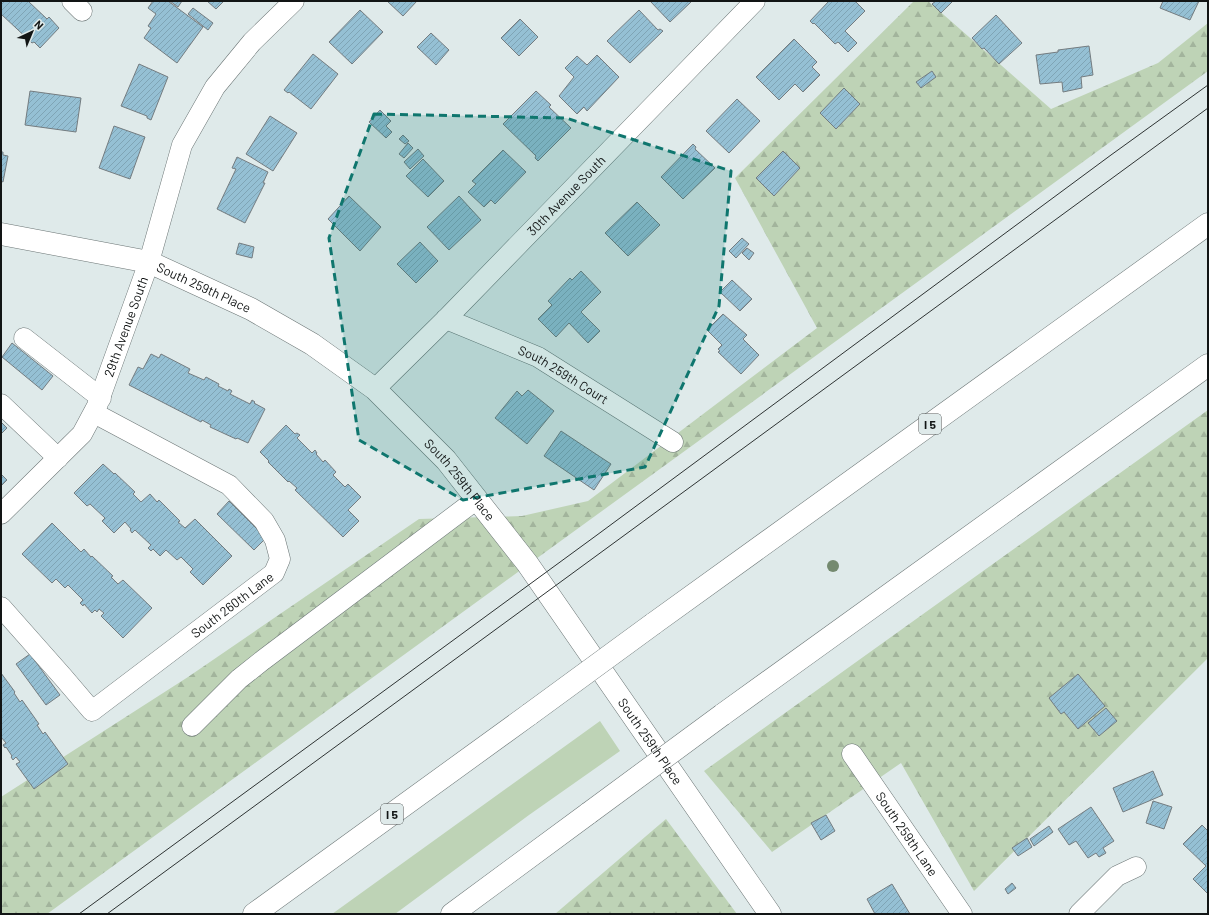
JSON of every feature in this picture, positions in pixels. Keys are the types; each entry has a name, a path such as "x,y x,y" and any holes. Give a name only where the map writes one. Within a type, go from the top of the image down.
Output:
{"main road":[{"name":"I 5","path":"254,914 1208,224"},
{"name":"South 259th Place","path":"1,234 149,262 251,309 312,344 375,389 446,460 527,563 770,914"},
{"path":"452,914 722,715 1208,365"}],"street":[{"name":"29th Avenue South","path":"1,514 82,434 97,405 149,262 182,145 215,87 252,42 294,1"},
{"name":"30th Avenue South","path":"375,389 446,319 755,1"},
{"name":"South 259th Court","path":"446,319 538,357 673,442"},
{"path":"24,338 97,405"},
{"path":"1,404 58,458"},
{"name":"South 260th Lane","path":"1,607 92,711 274,573 280,559 275,540 264,521 229,485 97,405"},
{"path":"192,726 239,680 263,660 477,499"},
{"name":"South 259th Lane","path":"852,754 962,914"},
{"path":"1079,914 1117,876 1136,868"}],"highlighted area":[{"path":"374,114 566,118 731,171 719,306 645,467 463,500 359,440 329,238"}],"green space":[{"path":"914,1 928,1 1051,109 1158,63 1208,23 1208,71 47,914 1,914 1,797 188,677 419,519 522,516 588,501 817,328 735,178"},
{"path":"1208,410 1208,658 974,891 901,763 772,852 704,771"},
{"path":"600,721 620,751 529,815 395,914 332,914"},
{"path":"666,819 737,914 555,914"}],"building":[{"path":"1,1 28,1 47,19 49,17 59,28 40,48 34,42 32,43 1,14"},
{"path":"153,1 168,1 203,27 177,63 144,38 151,28 148,26 156,14 148,8"},
{"path":"170,1 182,1 178,7"},
{"path":"207,1 224,1 216,9"},
{"path":"387,1 417,1 403,16"},
{"path":"650,1 692,1 670,22"},
{"path":"829,1 855,1 865,11 845,31 857,43 848,52 838,42 835,44 814,23 813,24 810,21"},
{"path":"936,1 952,2 941,13 932,4"},
{"path":"1163,1 1199,1 1190,20 1160,8"},
{"path":"193,8 213,23 208,30 188,14"},
{"path":"360,10 383,32 352,64 329,42"},
{"path":"639,10 658,30 660,29 663,31 630,63 607,41"},
{"path":"996,15 1022,43 999,64 972,38"},
{"path":"520,19 538,37 519,56 501,38"},
{"path":"431,33 449,50 436,65 417,47"},
{"path":"794,39 817,62 812,67 820,75 803,92 795,84 779,100 756,77"},
{"path":"1089,46 1093,75 1081,77 1082,88 1063,92 1062,82 1040,84 1036,55 1058,52 1058,50"},
{"path":"313,54 338,74 311,109 289,92 288,93 284,90"},
{"path":"597,55 619,77 587,111 584,107 577,114 559,96 574,77 565,68 577,56 587,65"},
{"path":"139,64 168,77 151,120 147,118 147,116 121,106"},
{"path":"932,71 936,77 921,88 916,82"},
{"path":"844,88 860,104 836,129 820,113"},
{"path":"30,91 81,98 76,132 25,125"},
{"path":"536,91 551,105 549,107 571,128 538,161 535,158 536,156 503,124"},
{"path":"737,99 760,121 729,153 706,131"},
{"path":"380,110 391,121 386,126 392,132 386,138 369,122"},
{"path":"270,116 297,133 273,171 246,154"},
{"path":"114,126 145,137 130,179 99,168"},
{"path":"403,135 409,141 405,144 399,139"},
{"path":"408,143 413,148 404,158 399,154"},
{"path":"693,144 696,147 695,149 715,168 683,199 661,177"},
{"path":"418,149 424,156 410,169 404,162"},
{"path":"503,150 526,172 495,204 491,200 484,207 468,192 476,184 472,181"},
{"path":"783,151 800,168 774,196 756,178"},
{"path":"1,152 3,152 3,155 8,156 3,182 1,181"},
{"path":"237,157 268,172 263,183 265,183 245,223 217,209 236,169 232,168"},
{"path":"423,159 444,181 428,197 406,176"},
{"path":"349,196 381,227 360,251 328,219"},
{"path":"459,196 481,220 449,250 427,227"},
{"path":"637,202 660,225 628,256 605,233"},
{"path":"742,238 749,244 736,258 729,251"},
{"path":"420,242 438,261 416,283 397,264"},
{"path":"239,243 254,247 252,258 236,254"},
{"path":"747,248 754,253 749,260 742,253"},
{"path":"581,271 601,292 581,312 600,331 588,343 569,323 556,337 538,319 552,305 548,301 570,278 572,280"},
{"path":"732,280 752,299 740,311 720,292"},
{"path":"723,314 747,335 743,339 759,355 741,374 718,352 720,351 718,349 722,345 707,330"},
{"path":"12,343 53,376 42,390 2,357"},
{"path":"151,354 159,358 161,354 190,369 188,373 204,380 206,377 219,384 218,386 228,391 229,389 232,391 230,394 250,404 252,400 255,402 254,403 265,409 248,443 210,427 211,425 202,420 201,422 129,385 138,367 143,369"},
{"path":"528,390 554,411 527,444 495,418 517,391 522,396"},
{"path":"1,422 7,428 1,434"},
{"path":"286,425 295,434 297,433 300,435 297,438 312,453 315,450 317,453 316,454 323,462 325,460 336,472 333,475 345,487 348,484 361,497 348,510 359,521 343,537 295,490 297,488 289,481 288,482 260,452"},
{"path":"561,431 611,464 594,490 544,456"},
{"path":"103,464 135,492 133,494 141,502 150,494 157,502 159,500 185,528 195,519 232,556 203,585 190,572 193,569 181,557 177,560 166,550 160,556 153,549 151,551 148,548 151,545 135,530 132,533 130,530 131,529 125,522 114,533 102,521 105,518 90,504 87,506 74,493"},
{"path":"1,474 7,480 1,486"},
{"path":"229,501 266,538 254,550 217,514"},
{"path":"52,523 81,552 84,549 91,557 92,556 113,576 111,577 118,584 123,580 152,608 123,638 101,616 104,613 99,609 97,612 95,610 92,613 84,604 83,606 80,603 83,600 68,585 65,588 56,579 52,583 22,554"},
{"path":"30,654 60,695 46,705 16,664"},
{"path":"1,673 15,692 14,693 20,702 22,700 39,724 37,725 43,734 45,732 68,764 34,789 16,764 20,762 16,757 13,760 6,747 5,748 3,745 6,743 1,737"},
{"path":"1078,674 1105,706 1078,729 1064,712 1061,714 1049,698"},
{"path":"1106,708 1117,721 1099,736 1088,723"},
{"path":"1153,771 1163,795 1123,812 1113,788"},
{"path":"1153,801 1172,807 1164,829 1146,823"},
{"path":"1091,807 1114,841 1103,848 1106,853 1099,857 1096,853 1088,858 1076,841 1069,845 1058,829"},
{"path":"826,815 835,831 821,840 811,823"},
{"path":"1202,825 1208,831 1208,894 1193,879 1206,866 1183,844"},
{"path":"1049,826 1053,832 1034,846 1030,839"},
{"path":"1027,838 1032,847 1018,856 1012,848"},
{"path":"1012,883 1016,888 1008,894 1005,889"},
{"path":"892,884 910,914 875,914 867,899"}],"tram line":[{"path":"79,914 1208,85"},
{"path":"107,914 1208,108"}]}
